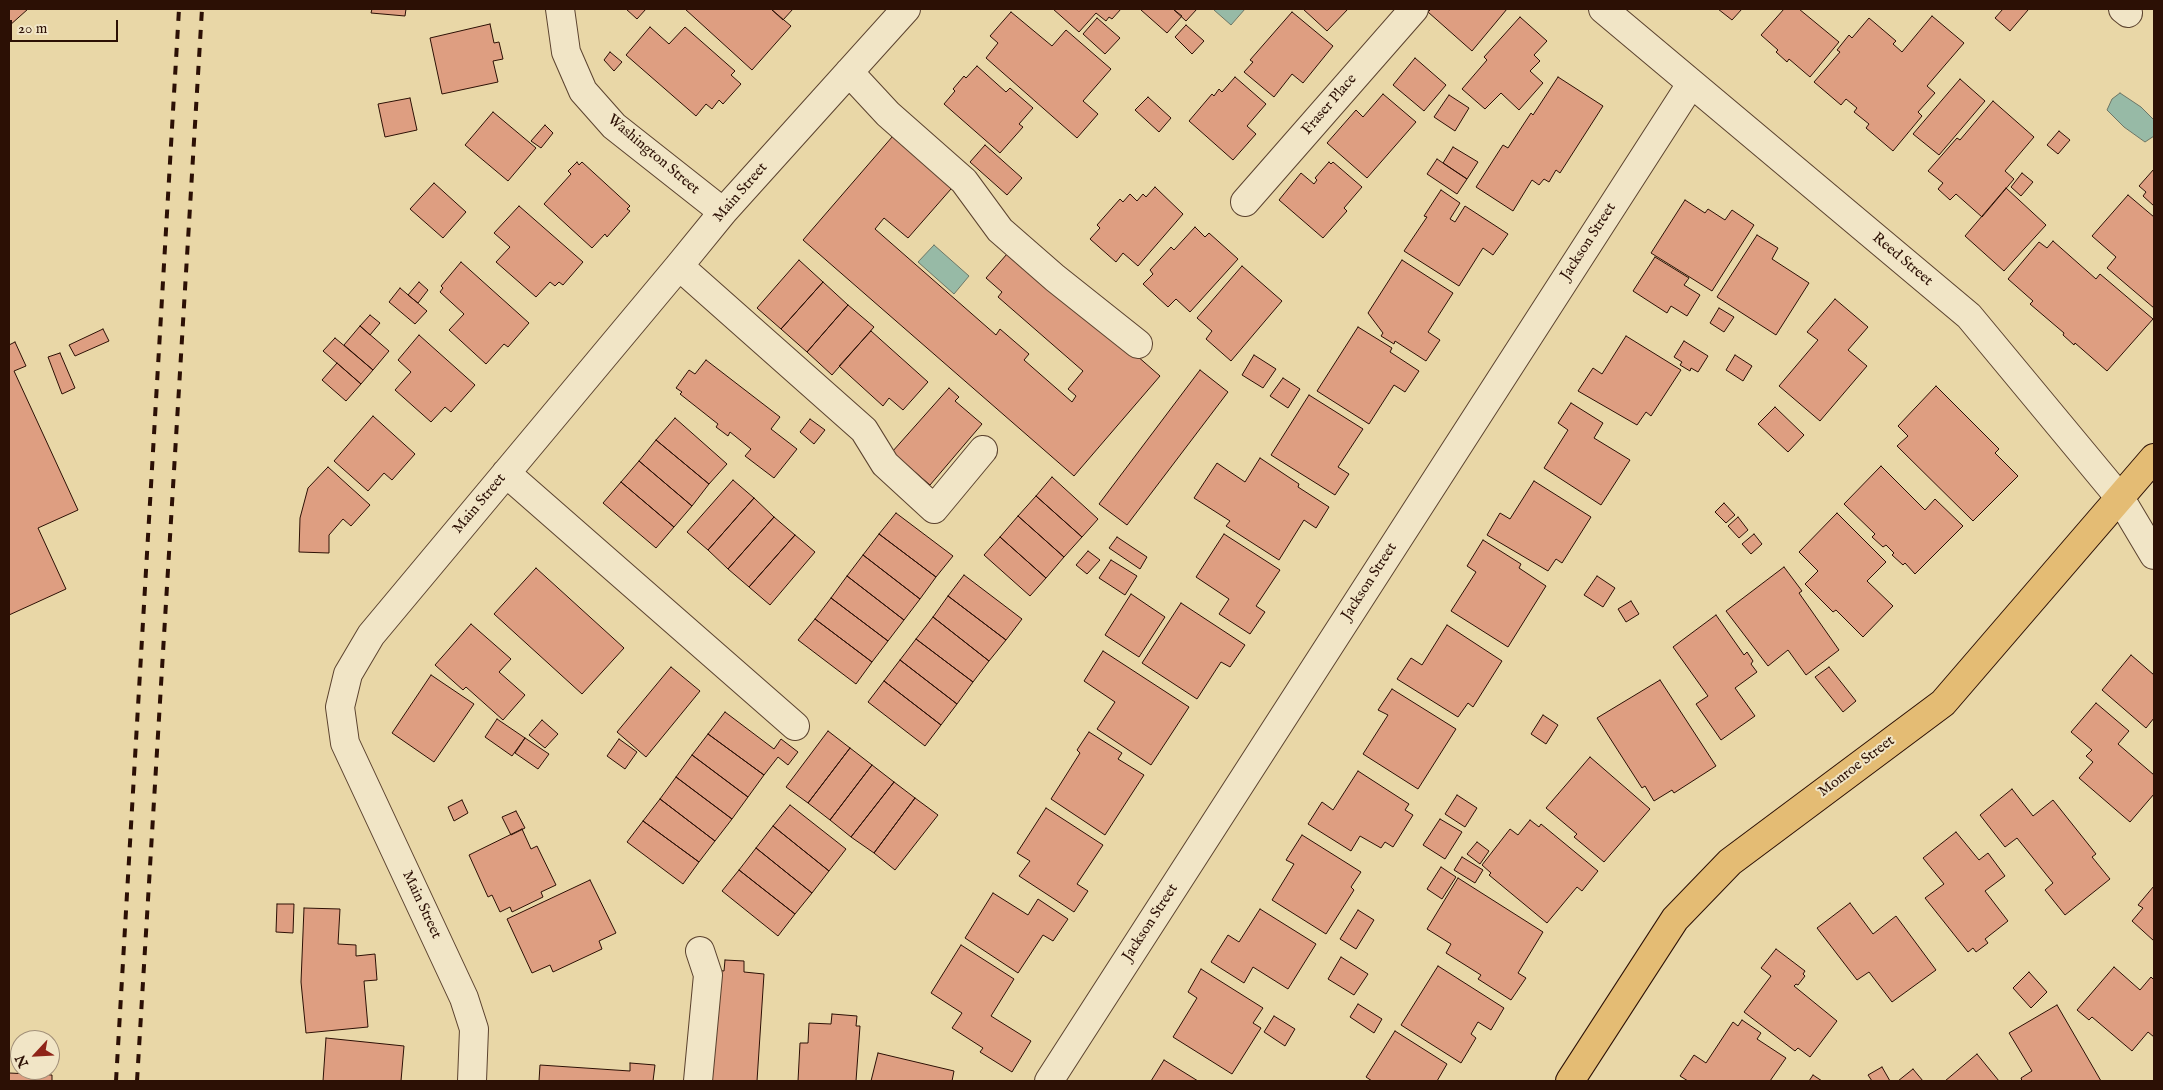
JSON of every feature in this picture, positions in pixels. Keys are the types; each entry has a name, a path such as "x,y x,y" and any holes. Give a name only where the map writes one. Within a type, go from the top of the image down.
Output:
{"main road":[{"name":"Monroe Street","path":"1570,1081 1675,919 1730,862 1943,703 2154,458"}],"street":[{"name":"Washington Street","path":"560,9 566,52 583,91 614,126 723,212"},
{"name":"Main Street","path":"472,1081 474,1030 464,998 345,743 340,707 348,674 371,635 723,212 906,9"},
{"name":"Fraser Place","path":"1245,202 1414,9"},
{"name":"Reed Street","path":"1604,9 1969,316 2120,498 2154,555"},
{"path":"849,72 888,114 964,181 1000,230 1055,278 1138,344"},
{"name":"Jackson Street","path":"1049,1081 1691,84"},
{"path":"679,266 864,430 885,464 934,509 983,450"},
{"path":"506,473 795,726"},
{"path":"698,1081 708,974 700,950"}],"shaded area":[{"path":"1215,9 1245,9 1231,25"},
{"path":"2120,93 2141,107 2154,120 2154,136 2145,142 2124,127 2107,110 2112,99"},
{"path":"934,245 969,276 954,294 918,262"}],"building":[{"path":"9,9 28,9 9,26"},
{"path":"372,9 406,9 405,16 371,13"},
{"path":"626,9 646,9 637,19"},
{"path":"685,9 771,9 791,26 752,70"},
{"path":"771,9 793,9 783,20"},
{"path":"1053,9 1121,9 1112,19 1109,17 1106,21 1096,13 1079,32"},
{"path":"1142,9 1173,9 1182,16 1167,33"},
{"path":"1173,9 1197,9 1186,21"},
{"path":"1303,9 1348,9 1327,31"},
{"path":"1431,9 1507,9 1472,51 1428,12"},
{"path":"1718,9 1742,9 1732,20"},
{"path":"1784,9 1799,9 1839,42 1810,77 1789,59 1787,62 1776,52 1778,50 1761,35"},
{"path":"2003,9 2028,10 2010,31 1995,18"},
{"path":"1011,12 1052,46 1066,30 1111,69 1083,101 1098,114 1077,138 986,58 998,43 990,36"},
{"path":"1292,12 1333,46 1303,83 1292,74 1274,97 1244,72 1253,62 1250,60"},
{"path":"1932,16 1964,43 1927,86 1935,93 1918,112 1922,116 1893,151 1866,128 1869,124 1854,112 1857,108 1846,99 1841,105 1814,82 1840,52 1837,50 1849,35 1852,38 1869,18 1896,41 1893,44 1902,52"},
{"path":"1520,17 1547,41 1534,55 1540,61 1530,71 1543,83 1519,110 1501,93 1485,109 1462,89 1487,60 1484,57"},
{"path":"1097,18 1120,38 1105,54 1083,34"},
{"path":"490,24 494,43 499,42 503,59 493,61 498,82 442,94 430,38"},
{"path":"1186,25 1204,41 1192,54 1175,37"},
{"path":"650,27 669,44 685,27 735,71 731,75 741,84 723,104 719,100 712,109 706,104 696,116 626,55"},
{"path":"610,52 622,62 614,71 604,60"},
{"path":"1415,58 1446,85 1424,111 1393,85"},
{"path":"977,66 1006,92 1010,88 1033,108 1019,124 1023,127 1000,153 944,104 964,76 966,78"},
{"path":"1235,77 1266,104 1247,126 1256,134 1233,160 1189,121 1212,94 1214,96 1219,89 1222,92"},
{"path":"1558,77 1603,106 1560,173 1556,170 1549,182 1544,179 1539,185 1532,180 1513,211 1476,187 1503,145 1508,148"},
{"path":"1960,79 1985,101 1939,155 1913,134"},
{"path":"1383,94 1416,122 1367,178 1327,143 1356,110 1363,117"},
{"path":"1449,95 1469,108 1455,131 1434,117"},
{"path":"1148,97 1171,118 1159,132 1135,110"},
{"path":"410,98 417,130 385,137 378,104"},
{"path":"1993,101 2034,137 2005,171 2014,179 1982,217 1956,194 1950,200 1938,189 1943,183 1928,171 1957,138 1960,140"},
{"path":"493,112 536,148 508,181 465,145"},
{"path":"545,125 553,133 541,148 531,141"},
{"path":"899,129 958,181 908,238 884,218 875,229 996,335 1000,329 1029,354 1024,360 1072,402 1076,396 1068,389 1083,371 998,297 1002,292 986,278 1007,254 1049,279 1160,376 1074,476 803,240"},
{"path":"2059,131 2070,140 2058,154 2047,145"},
{"path":"985,145 1022,178 1007,195 970,162"},
{"path":"1453,147 1478,162 1467,179 1443,163"},
{"path":"1437,159 1467,179 1457,194 1427,174"},
{"path":"577,162 579,165 582,162 630,206 627,209 630,211 607,237 605,234 592,248 544,204 571,174 568,171"},
{"path":"1329,162 1331,164 1333,162 1362,187 1344,208 1347,211 1323,238 1279,200 1301,173 1314,184 1317,180 1315,178"},
{"path":"2154,169 2154,206 2143,196 2146,192 2139,186"},
{"path":"2022,173 2033,182 2021,196 2011,187"},
{"path":"434,183 466,212 443,238 410,209"},
{"path":"1155,187 1183,214 1138,266 1123,253 1116,262 1090,239 1100,228 1097,225 1120,199 1123,202 1130,194 1137,201 1143,194 1146,197"},
{"path":"2006,188 2046,225 2004,271 1965,236"},
{"path":"1441,190 1460,203 1450,219 1455,222 1465,206 1508,234 1493,255 1483,248 1459,286 1404,251 1427,217 1424,216"},
{"path":"2128,195 2154,217 2154,308 2107,268 2116,257 2092,236"},
{"path":"1685,200 1705,213 1708,209 1725,220 1732,210 1754,225 1712,291 1651,253"},
{"path":"519,206 583,262 563,285 559,282 555,286 550,282 536,297 496,262 510,247 494,233"},
{"path":"1195,227 1205,237 1209,233 1238,259 1190,312 1176,299 1168,307 1143,284 1153,274 1150,270 1171,247 1174,250"},
{"path":"1757,235 1778,248 1772,259 1809,283 1776,335 1717,297"},
{"path":"2053,241 2096,279 2100,274 2153,319 2107,371 2063,335 2064,333 2030,304 2033,301 2008,279 2039,242 2047,248"},
{"path":"1655,257 1689,278 1684,285 1700,295 1687,316 1671,306 1667,313 1633,291"},
{"path":"799,260 823,282 781,329 757,308"},
{"path":"1402,260 1453,293 1428,332 1440,340 1426,361 1395,341 1394,344 1381,336 1383,333 1368,313"},
{"path":"461,262 529,323 508,347 504,344 486,364 449,330 464,314 440,292 443,288 441,286"},
{"path":"1242,266 1282,301 1231,361 1206,339 1212,331 1197,318"},
{"path":"419,282 428,290 418,303 408,295"},
{"path":"823,282 848,305 807,352 781,329"},
{"path":"400,288 427,311 415,324 389,302"},
{"path":"1835,299 1868,327 1848,350 1867,366 1820,421 1779,386 1818,340 1807,332"},
{"path":"848,305 874,327 832,375 807,352"},
{"path":"1719,308 1734,317 1724,332 1710,323"},
{"path":"370,315 380,323 370,335 360,326"},
{"path":"360,326 389,351 373,370 344,345"},
{"path":"1358,327 1392,348 1390,352 1419,371 1405,392 1394,385 1369,424 1317,391"},
{"path":"103,329 109,341 75,356 69,345"},
{"path":"871,331 928,382 903,410 889,398 883,406 839,366"},
{"path":"419,335 475,385 451,412 445,407 431,422 395,390 411,372 398,360"},
{"path":"1626,336 1681,370 1651,416 1646,412 1637,425 1578,391 1593,368 1602,374"},
{"path":"335,338 373,370 361,384 323,351"},
{"path":"1684,341 1708,356 1698,372 1691,368 1690,371 1680,365 1682,362 1674,357"},
{"path":"15,342 26,366 14,371 78,510 38,528 66,589 9,615 9,345"},
{"path":"60,353 75,388 62,394 48,357"},
{"path":"1254,355 1276,369 1263,388 1242,375"},
{"path":"1735,355 1752,366 1743,381 1726,370"},
{"path":"706,360 780,417 771,429 797,449 774,478 745,456 751,449 730,432 728,436 716,427 718,424 680,394 682,392 676,388 689,370 695,374"},
{"path":"337,363 361,384 346,401 322,380"},
{"path":"1200,370 1228,392 1127,525 1099,504"},
{"path":"1283,378 1300,389 1288,408 1270,396"},
{"path":"1936,386 1999,449 1995,453 2018,476 1973,521 1897,446 1908,436 1898,426"},
{"path":"949,388 959,397 955,401 982,424 930,485 892,452"},
{"path":"1309,395 1363,429 1338,467 1349,474 1335,495 1271,455"},
{"path":"1571,403 1603,423 1594,438 1630,460 1601,505 1544,468 1568,430 1558,423"},
{"path":"1775,407 1804,435 1788,452 1758,424"},
{"path":"373,416 415,454 392,480 384,473 368,491 334,461"},
{"path":"675,418 727,464 709,484 656,440"},
{"path":"810,419 825,430 814,444 800,432"},
{"path":"656,440 709,484 692,506 639,461"},
{"path":"1260,458 1299,484 1298,487 1329,507 1316,528 1304,520 1279,560 1226,526 1230,521 1194,498 1217,463 1245,482"},
{"path":"639,461 692,506 674,527 621,482"},
{"path":"1881,466 1925,510 1935,499 1963,526 1915,574 1905,563 1903,565 1892,555 1894,553 1886,545 1883,547 1872,537 1875,534 1844,504"},
{"path":"328,467 370,505 351,526 343,519 329,535 329,553 299,552 300,518 308,488"},
{"path":"1052,477 1098,519 1082,537 1036,496"},
{"path":"733,480 754,498 708,550 687,532"},
{"path":"1534,481 1591,517 1562,563 1556,559 1548,571 1487,535 1500,513 1510,519"},
{"path":"621,482 674,527 656,548 603,503"},
{"path":"1036,496 1082,537 1064,557 1018,516"},
{"path":"754,498 774,517 728,569 708,550"},
{"path":"1724,503 1735,515 1726,523 1715,512"},
{"path":"896,513 953,556 936,577 879,534"},
{"path":"1837,513 1886,562 1867,581 1893,606 1863,637 1836,610 1833,612 1805,584 1818,571 1799,552"},
{"path":"1018,516 1064,557 1046,578 1000,537"},
{"path":"774,517 795,535 749,587 728,569"},
{"path":"1738,517 1748,530 1739,538 1728,526"},
{"path":"879,534 936,577 920,599 863,555"},
{"path":"1224,534 1280,570 1256,606 1265,612 1250,634 1219,614 1229,599 1196,577"},
{"path":"1754,534 1762,544 1751,554 1742,544"},
{"path":"795,535 815,552 770,605 749,587"},
{"path":"1000,537 1046,578 1030,596 984,555"},
{"path":"1117,537 1147,557 1140,569 1109,548"},
{"path":"1483,540 1521,564 1519,568 1546,586 1508,647 1451,611 1476,572 1467,566"},
{"path":"1088,551 1100,560 1087,574 1076,565"},
{"path":"863,555 920,599 904,620 847,576"},
{"path":"1111,560 1137,576 1125,595 1099,578"},
{"path":"1784,567 1802,591 1799,593 1839,650 1806,675 1788,650 1768,666 1726,611"},
{"path":"536,568 624,648 582,694 494,614"},
{"path":"964,575 1022,619 1006,640 948,596"},
{"path":"847,576 904,620 888,641 831,598"},
{"path":"1597,576 1615,588 1603,607 1584,595"},
{"path":"1131,594 1165,617 1139,657 1105,635"},
{"path":"948,596 1006,640 989,661 933,617"},
{"path":"831,598 888,641 872,662 815,619"},
{"path":"1631,601 1639,614 1626,622 1618,609"},
{"path":"1181,603 1245,645 1230,667 1221,662 1197,699 1142,663"},
{"path":"1716,615 1744,655 1747,652 1753,661 1751,664 1757,672 1735,688 1755,716 1721,740 1696,704 1708,696 1673,647"},
{"path":"933,617 989,661 973,682 916,639"},
{"path":"815,619 872,662 856,684 798,640"},
{"path":"471,624 511,659 499,672 525,695 503,720 466,687 463,690 435,665"},
{"path":"1447,625 1502,661 1473,707 1468,703 1458,717 1397,679 1411,658 1422,665"},
{"path":"916,639 973,682 957,704 900,660"},
{"path":"1103,651 1189,707 1151,765 1097,729 1115,702 1084,681"},
{"path":"2131,655 2154,675 2154,718 2146,728 2102,690"},
{"path":"900,660 957,704 941,725 884,681"},
{"path":"671,667 700,691 646,757 617,732"},
{"path":"1829,667 1856,701 1843,712 1815,677"},
{"path":"431,675 474,704 434,762 392,733"},
{"path":"1660,680 1716,766 1674,793 1672,790 1654,801 1645,786 1642,788 1597,718"},
{"path":"884,681 941,725 925,746 868,702"},
{"path":"1392,689 1456,729 1418,789 1363,754 1388,715 1378,710"},
{"path":"2096,703 2129,731 2118,744 2154,775 2154,794 2130,822 2079,778 2093,762 2086,756 2092,750 2071,732"},
{"path":"725,712 774,749 781,739 798,752 788,765 778,757 764,775 708,734"},
{"path":"1543,715 1558,725 1546,744 1531,734"},
{"path":"497,719 525,738 512,756 485,737"},
{"path":"542,720 558,734 545,748 529,735"},
{"path":"828,731 850,748 808,803 786,787"},
{"path":"1089,732 1122,753 1118,759 1144,775 1105,835 1051,799 1080,753 1077,750"},
{"path":"708,734 764,775 748,797 692,755"},
{"path":"525,738 549,754 538,769 515,753"},
{"path":"619,739 637,752 625,769 607,756"},
{"path":"850,748 872,765 830,820 808,803"},
{"path":"692,755 748,797 732,819 676,777"},
{"path":"1590,757 1650,809 1604,862 1574,837 1577,834 1546,808"},
{"path":"872,765 894,782 851,837 830,820"},
{"path":"1358,771 1409,804 1405,810 1413,815 1393,847 1385,842 1381,848 1360,836 1351,851 1308,824 1322,802 1333,810"},
{"path":"676,777 732,819 715,841 660,799"},
{"path":"894,782 915,798 874,853 851,837"},
{"path":"2012,789 2033,816 2053,800 2096,854 2092,857 2110,879 2065,915 2045,890 2053,883 2017,838 2005,847 1980,815"},
{"path":"1457,795 1477,808 1465,827 1445,814"},
{"path":"915,798 938,815 895,870 874,853"},
{"path":"660,799 715,841 699,862 643,821"},
{"path":"462,800 468,813 454,821 448,807"},
{"path":"790,805 846,849 829,871 773,826"},
{"path":"1046,808 1103,845 1077,884 1088,891 1074,912 1019,876 1030,861 1017,853"},
{"path":"516,811 525,828 511,835 502,817"},
{"path":"1440,819 1462,832 1445,859 1423,845"},
{"path":"1530,820 1539,827 1541,824 1598,871 1582,891 1577,887 1547,923 1489,875 1491,873 1482,865 1510,829 1518,835"},
{"path":"643,821 699,862 683,884 627,842"},
{"path":"773,826 829,871 812,893 756,848"},
{"path":"522,829 531,849 537,846 556,885 541,892 543,897 512,912 510,907 500,912 492,895 488,897 469,855"},
{"path":"1956,832 1979,860 1988,853 2005,876 1985,891 2008,921 1985,939 1988,943 1976,952 1973,948 1968,952 1925,898 1944,884 1923,858"},
{"path":"1302,835 1361,872 1351,887 1354,890 1326,934 1272,900 1294,864 1286,860"},
{"path":"1477,842 1489,851 1480,864 1467,854"},
{"path":"756,848 812,893 795,914 739,870"},
{"path":"1462,857 1483,870 1475,883 1454,870"},
{"path":"1441,867 1456,877 1442,899 1427,889"},
{"path":"739,870 795,914 778,936 722,891"},
{"path":"1458,878 1543,932 1518,973 1526,978 1511,1000 1478,979 1481,975 1446,953 1451,944 1427,929"},
{"path":"590,880 616,933 599,941 602,949 553,972 550,965 532,973 507,919"},
{"path":"2154,886 2154,941 2132,921 2143,908 2138,905"},
{"path":"993,893 1028,915 1038,899 1068,919 1053,941 1043,935 1018,973 965,938"},
{"path":"1850,903 1873,934 1896,916 1936,970 1892,1002 1869,972 1857,980 1817,928"},
{"path":"277,904 294,904 293,933 276,932"},
{"path":"304,908 340,909 338,944 356,945 356,956 375,954 377,980 364,981 368,1027 306,1033 301,982"},
{"path":"1260,909 1316,944 1288,989 1253,967 1244,983 1211,962 1228,935 1239,942"},
{"path":"1358,910 1374,920 1356,949 1340,939"},
{"path":"961,945 1014,979 991,1016 1031,1041 1012,1072 980,1052 983,1048 952,1028 962,1013 931,993"},
{"path":"1776,949 1805,971 1803,974 1805,976 1798,985 1794,986 1837,1021 1810,1057 1798,1048 1795,1051 1744,1012 1771,976 1761,968"},
{"path":"1341,957 1368,974 1354,995 1328,979"},
{"path":"725,960 744,961 744,972 764,974 757,1081 710,1081 716,970 724,971"},
{"path":"1438,966 1504,1008 1491,1030 1478,1022 1471,1034 1476,1038 1461,1063 1401,1025"},
{"path":"2114,967 2140,990 2151,977 2154,980 2154,1037 2148,1032 2132,1051 2092,1017 2089,1020 2077,1010"},
{"path":"1201,969 1263,1008 1253,1023 1261,1028 1232,1074 1173,1037 1197,998 1188,992"},
{"path":"2029,972 2047,992 2031,1008 2013,988"},
{"path":"1358,1004 1382,1019 1374,1033 1350,1017"},
{"path":"2057,1005 2101,1081 2022,1081 2021,1078 2032,1071 2009,1033"},
{"path":"832,1014 857,1016 856,1026 860,1026 856,1081 798,1081 800,1043 808,1043 809,1023 831,1024"},
{"path":"1274,1016 1295,1029 1285,1046 1264,1032"},
{"path":"1742,1020 1761,1033 1757,1039 1786,1058 1770,1081 1688,1081 1680,1076 1694,1055 1706,1063 1733,1022 1738,1026"},
{"path":"1395,1031 1447,1064 1437,1081 1372,1081 1366,1077"},
{"path":"326,1038 404,1046 401,1081 323,1081"},
{"path":"878,1053 954,1071 952,1081 871,1081"},
{"path":"1977,1054 1999,1081 1945,1081"},
{"path":"1164,1060 1198,1081 1151,1081"},
{"path":"630,1063 655,1065 653,1081 539,1081 540,1065 630,1071"},
{"path":"1882,1067 1890,1081 1872,1081 1868,1075"},
{"path":"1913,1069 1923,1081 1898,1081"},
{"path":"9,1073 10,1080 52,1080 52,1081 9,1081"},
{"path":"1813,1075 1822,1081 1809,1081"}],"railway":[{"path":"116,1081 179,9"},
{"path":"137,1081 202,9"}]}
